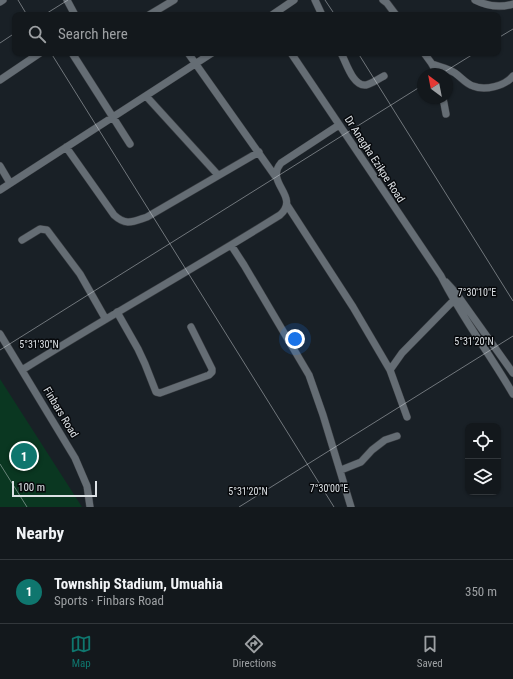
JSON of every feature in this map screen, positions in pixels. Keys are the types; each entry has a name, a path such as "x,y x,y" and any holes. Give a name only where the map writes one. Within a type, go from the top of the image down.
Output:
{"street":[{"path":"66,0 73,12"},
{"path":"158,12 174,0"},
{"path":"276,12 294,0"},
{"path":"315,0 321,12"},
{"path":"383,0 394,12"},
{"path":"474,0 491,3 498,6 513,4"},
{"path":"0,80 36,56"},
{"path":"74,56 130,144"},
{"path":"22,370 105,318 231,245 286,210 287,200 274,171 190,56"},
{"path":"0,190 207,56"},
{"name":"Dr Anagha Ezikpe Road","path":"293,56 441,276"},
{"path":"342,56 355,81 359,84 365,85 384,76"},
{"path":"426,56 434,68"},
{"path":"432,64 450,70 472,86 482,88 497,86 513,76"},
{"path":"146,96 218,175"},
{"path":"444,104 446,114"},
{"path":"274,171 281,163 340,125"},
{"path":"66,147 114,215 121,221 128,223 147,217 259,152"},
{"path":"0,166 10,183"},
{"path":"287,205 353,307 390,370 407,417"},
{"path":"22,240 40,229 47,230 80,274 105,318"},
{"path":"231,245 309,375 341,470 351,507"},
{"path":"441,276 453,301 513,394"},
{"path":"441,276 456,293 513,373"},
{"path":"390,370 402,353 453,301"},
{"path":"117,312 138,348 156,392 160,393 209,375 212,372 212,369 190,327"},
{"name":"Finbars Road","path":"0,334 75,458 86,486 90,507"},
{"path":"341,470 361,462 372,450 385,440 397,436"}],"green space":[{"path":"0,379 82,507 0,507"}],"place":[{"name":"Township Stadium, Umuahia","path":"24,456"}]}
